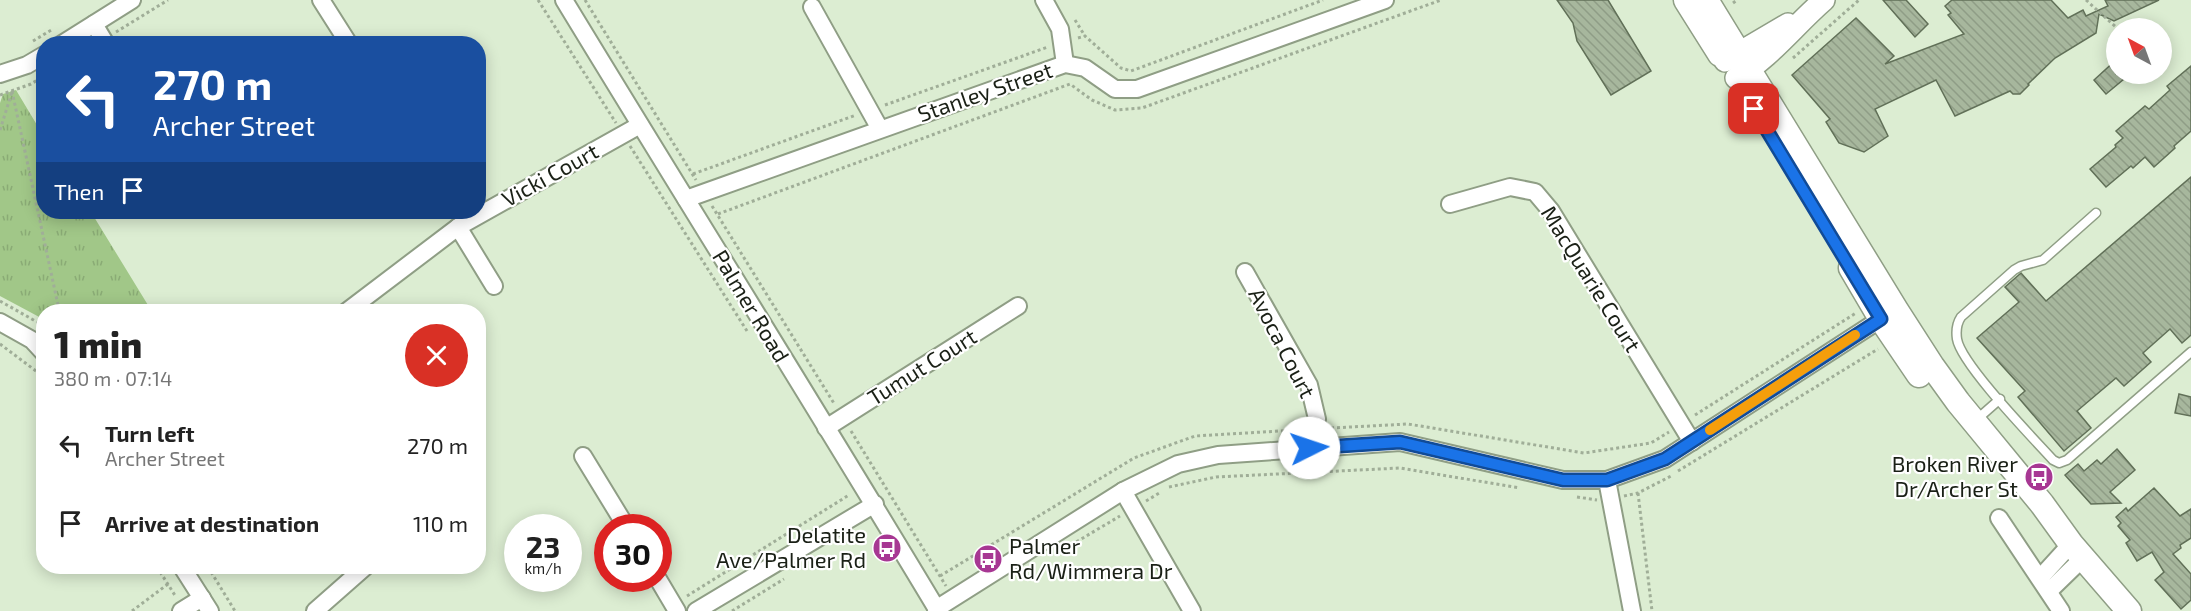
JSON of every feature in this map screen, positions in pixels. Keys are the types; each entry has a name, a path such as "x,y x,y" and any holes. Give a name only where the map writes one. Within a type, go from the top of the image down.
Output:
{"main road":[{"path":"1686,0 1737,65"},
{"path":"1706,0 1737,65 1888,314 1930,391 1952,406 1970,424 2035,510 2077,551 2129,611"}],"street":[{"path":"75,36 132,0"},
{"path":"321,0 344,36"},
{"name":"Palmer Road","path":"564,0 826,428 868,508 937,610"},
{"path":"1044,0 1060,29 1065,64"},
{"name":"Stanley Street","path":"686,199 1065,64 1085,68 1115,89 1137,89 1385,0"},
{"path":"1737,65 1773,50 1817,6"},
{"path":"812,8 880,129"},
{"path":"94,24 102,36"},
{"path":"0,74 36,60"},
{"name":"Vicki Court","path":"486,211 640,125"},
{"name":"MacQuarie Court","path":"1450,204 1510,187 1535,192 1551,211 1692,442"},
{"name":"Vicki Court","path":"357,304 458,227 472,219"},
{"path":"458,227 494,286"},
{"name":"Avoca Court","path":"1245,272 1309,386 1317,419 1309,448"},
{"name":"Tumut Court","path":"826,428 1018,306"},
{"path":"937,610 1123,491 1178,464 1218,455 1400,442 1563,480 1607,480 1665,459 1888,314"},
{"path":"0,322 36,344"},
{"path":"583,456 618,514"},
{"path":"1607,480 1632,611"},
{"path":"1123,491 1192,611"},
{"path":"696,611 868,508"},
{"path":"1999,518 2061,611"},
{"path":"2045,585 2077,551"},
{"path":"182,610 206,604 187,574"},
{"path":"315,611 357,574"},
{"path":"666,592 675,608"}],"lane":[{"path":"2096,213 2043,260 2014,270 1959,320 1957,339 1974,370 2053,460 2059,463 2067,460 2191,352"},
{"path":"1970,424 2000,399"}],"path":[{"path":"113,36 168,0"},
{"path":"538,0 748,333"},
{"path":"585,0 954,598"},
{"path":"717,214 1070,84 1092,100 1115,110 1142,108 1441,0"},
{"path":"1787,63 1859,0"},
{"path":"2086,0 2106,19"},
{"path":"41,36 61,24"},
{"path":"30,43 36,39"},
{"path":"0,95 36,81"},
{"path":"0,130 12,91"},
{"path":"12,91 36,203"},
{"path":"40,219 58,304"},
{"path":"0,302 36,322"},
{"path":"0,344 36,371"},
{"path":"1575,497 1598,501 1638,493 1672,475 1878,349"},
{"path":"1052,556 1168,487 1216,477 1400,468 1528,489"},
{"path":"1638,493 1652,611"},
{"path":"675,608 850,495 868,508"},
{"path":"162,574 182,610"},
{"path":"212,574 236,611"},
{"path":"132,611 168,584"}],"green space":[{"path":"16,90 36,123 36,219 95,219 147,304 36,304 36,315 0,296 0,103 3,94"}],"building":[{"path":"1557,0 1608,0 1651,71 1611,95 1577,41 1573,23"},
{"path":"1883,0 1906,0 1928,24 1915,37"},
{"path":"1952,0 2051,0 2068,18 2083,10 2086,16 2108,6 2105,0 2159,0 2120,18 2108,18 2099,14 2096,33 2055,58 2020,94 2013,94 2010,91 1955,116 1936,80 1875,109 1888,136 1864,152 1839,143 1826,122 1830,119 1792,75 1856,18 1894,56 1885,64 1964,34 1948,15 1951,13 1945,6"},
{"path":"2191,66 2191,131 2154,167 2145,157 2106,187 2090,169 2123,138 2116,131 2145,106 2149,109 2170,90 2167,86"},
{"path":"2106,69 2106,84 2118,84 2106,94 2094,80"},
{"path":"2191,177 2191,335 2182,343 2170,329 2143,353 2151,362 2124,386 2116,378 2077,411 2091,428 2064,451 2018,397 2025,391 1977,338 2019,302 2005,287 2021,273 2046,301"},
{"path":"2179,394 2191,397 2191,416 2175,413"},
{"path":"2117,449 2135,470 2110,492 2121,503 2091,504 2065,475 2078,464 2084,471 2097,460 2101,464"},
{"path":"2154,488 2180,516 2191,509 2191,538 2180,545 2181,548 2173,554 2191,574 2191,600 2181,609 2155,580 2164,572 2152,552 2137,561 2126,543 2130,540 2118,526 2121,523 2116,517 2126,508 2128,511"}],"slow traffic":[{"path":"1710,430 1855,335"}],"place":[{"name":"Broken River Dr/Archer St","path":"2039,477"},
{"name":"Delatite Ave/Palmer Rd","path":"887,548"},
{"name":"Palmer Rd/Wimmera Dr","path":"988,559"}],"route":[{"path":"1309,448 1400,442 1563,480 1607,480 1665,459 1881,319 1754,109"}]}
